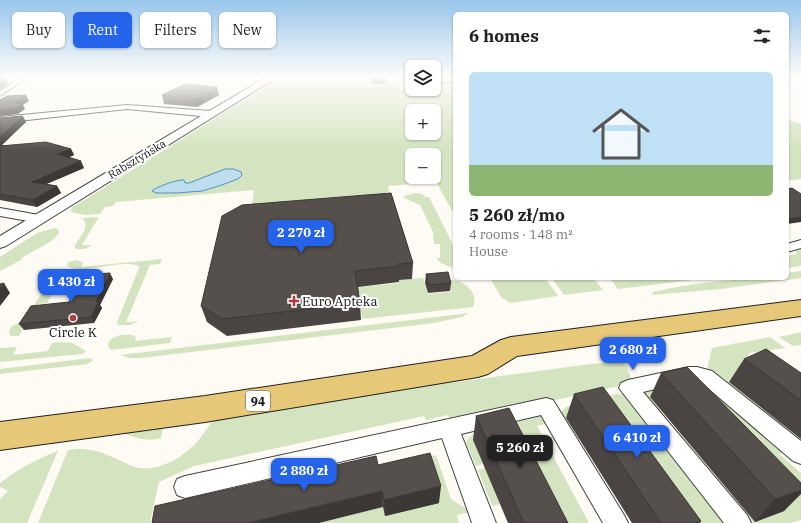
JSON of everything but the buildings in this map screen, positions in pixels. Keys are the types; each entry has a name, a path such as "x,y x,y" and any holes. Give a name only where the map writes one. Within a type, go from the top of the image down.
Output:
{"main road":[{"name":"94","path":"0,436 205,409 478,366 511,347 801,308"}],"street":[{"name":"Rabsztyńska","path":"0,243 234,100"},
{"path":"0,120 127,107 211,114"},
{"path":"0,212 39,218"},
{"path":"789,247 801,244"},
{"path":"739,523 628,388 689,374 706,376 801,454"},
{"path":"185,487 546,406 616,523"},
{"path":"448,428 484,523"}],"green space":[{"path":"244,100 453,100 453,212 437,184 441,184 441,148 405,148 405,184 412,184 388,186 389,191 383,194 252,205 254,190 116,202 113,206 105,207 100,214 85,215 71,212 73,207"},
{"path":"789,120 801,124 801,179 789,181"},
{"path":"416,193 429,197 453,245 453,268 441,263 436,258 440,258 440,244 434,244 433,232 420,205 404,198 404,196"},
{"path":"99,217 82,245 92,245 85,249 75,248 75,245 85,228 82,218"},
{"path":"54,228 58,229 59,233 51,241 21,259 23,259 0,271 0,257 37,233"},
{"path":"801,248 801,266 789,268 789,256 796,254 796,250"},
{"path":"162,259 160,264 150,265 126,322 138,321 130,325 118,325 117,322 139,266 122,264 74,269 67,266 68,262 77,260 83,262 81,267"},
{"path":"801,271 801,278 789,280 789,273"},
{"path":"52,276 60,277 61,279 47,303 38,304 21,329 23,329 19,336 10,336 9,331 12,326 24,320 43,291 38,287 43,281"},
{"path":"423,278 428,294 451,292 448,280 459,281 472,292 475,302 473,307 362,319 358,287 399,283 399,280"},
{"path":"491,280 546,280 558,296 510,303 501,297"},
{"path":"553,280 595,280 603,290 564,295"},
{"path":"611,280 692,280 618,289"},
{"path":"737,280 786,280 721,289 652,295 653,292 703,283"},
{"path":"469,313 462,317 434,323 141,358 129,358 120,355"},
{"path":"801,332 801,345 793,346 779,337"},
{"path":"121,335 133,335 136,337 135,341 172,337 170,343 111,350 108,346 109,342 114,337"},
{"path":"770,337 785,348 749,353 747,362 801,402 801,447 707,370 712,348"},
{"path":"52,343 72,343 86,351 82,354 0,362 0,348 17,347 13,355 48,351"},
{"path":"90,358 93,360 88,364 0,374 0,369"},
{"path":"620,361 626,365 632,381 628,384 451,423 448,415 426,420 424,416 194,466 159,482 150,523 38,523 68,450 94,450 107,454 131,466 144,468 155,467 171,462 180,457 194,445 213,420 220,414"},
{"path":"701,381 785,451 779,454 801,473 801,520 790,523 751,523 728,496 732,495 650,397 666,417 661,419 641,395 642,390"},
{"path":"616,394 623,394 630,398 732,523 670,523 567,418 579,439 576,440 561,412 566,407"},
{"path":"535,415 543,416 553,422 537,426 589,523 547,523 473,440 483,464 476,466 466,443 471,436 478,431 496,423"},
{"path":"164,421 161,438 137,438 123,433"},
{"path":"58,451 27,523 0,523 0,499 8,491 0,487 0,483 28,465"},
{"path":"436,455 451,499 471,512 457,515 459,523 319,523 383,507 385,516 403,463"},
{"path":"485,468 500,504 492,506 478,470"}],"water":[{"path":"225,169 234,169 241,172 242,175 238,179 202,191 156,193 152,191 162,185 177,181 184,180 185,183 189,183"}],"place":[{"name":"Euro Apteka","path":"294,301"},
{"name":"Circle K","path":"73,318"}]}
